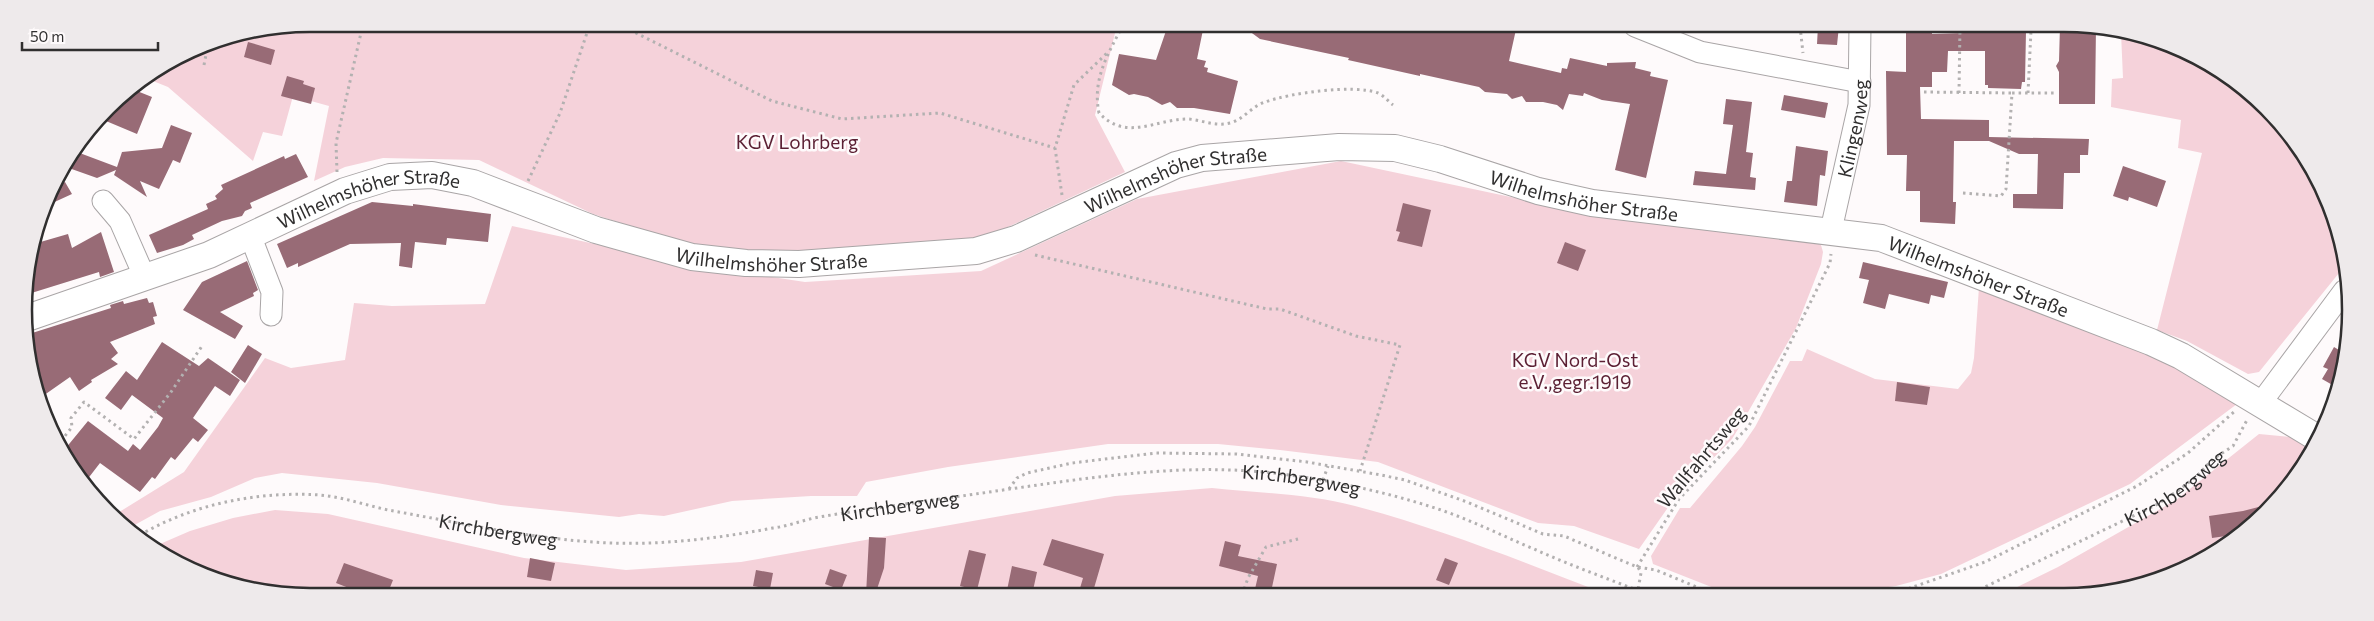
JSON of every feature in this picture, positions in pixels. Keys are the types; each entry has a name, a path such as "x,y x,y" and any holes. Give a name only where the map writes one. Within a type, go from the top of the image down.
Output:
{"main road":[{"name":"Wilhelmshöher Straße","path":"32,316 209,255 345,191 390,177 432,175 473,183 596,230 692,257 746,263 799,264 976,251 1016,239 1176,165 1202,158 1339,146 1380,146 1418,153 1538,191 1592,203 1658,212 1831,230 1881,238 2152,342 2182,356 2312,435"}],"street":[{"path":"1652,33 1700,52 1860,82"},
{"name":"Klingenweg","path":"1831,230 1859,105 1860,33"},
{"path":"103,201 120,221 145,278"},
{"path":"250,236 272,292 272,315"},
{"path":"2255,400 2341,295"}],"path":[{"path":"345,191 336,168 336,143 360,33"},
{"path":"519,199 560,113 587,33"},
{"path":"636,33 772,101 842,119 940,113 1055,148"},
{"path":"1065,217 1055,148 1074,85 1107,54 1118,33"},
{"path":"1118,33 1106,59 1096,89 1099,113 1113,124 1131,129 1189,119 1230,123 1265,102 1298,95 1342,90 1380,94 1393,105"},
{"path":"1801,33 1804,45 1802,71"},
{"path":"1959,93 1960,33"},
{"path":"2028,93 2031,33"},
{"path":"204,66 206,53"},
{"path":"1924,92 2055,93"},
{"path":"1963,193 2001,196 2006,189 2012,93"},
{"name":"Wallfahrtsweg","path":"1638,566 1679,500 1749,426 1830,263 1831,230"},
{"path":"1016,239 1030,254 1268,309 1280,309 1356,336 1400,344 1360,471"},
{"path":"64,438 72,427 70,418 84,402 134,439 171,392 202,346"},
{"path":"1910,588 1986,562 2137,486 2206,439 2255,400"},
{"name":"Kirchbergweg","path":"1982,588 2156,504 2179,490 2197,476 2213,459 2234,446 2255,400"},
{"path":"1009,489 1017,478 1027,473 1072,463 1156,453 1236,454 1328,466 1405,480 1467,502 1543,534 1564,536 1699,588"},
{"path":"1323,480 1328,466"},
{"name":"Kirchbergweg","path":"144,533 157,525 222,504 257,497 308,495 341,498 384,509 558,538 612,543 681,541 746,533 819,517 1113,474 1191,468 1227,469 1323,480 1361,488 1437,509 1489,528 1537,551 1626,588"},
{"path":"1244,588 1248,578 1266,548 1298,539"},
{"path":"1638,566 1641,573 1639,588"}],"green space":[{"name":"KGV Lohrberg","path":"292,33 1115,33 1095,115 1125,172 989,236 798,256 692,246 593,214 479,160 383,158 345,167 314,181 329,106 293,96 282,136 263,132 253,161 168,87 153,81 188,61 221,47 256,38"},
{"path":"2121,39 2153,47 2170,54 2218,79 2247,101 2273,127 2295,156 2313,188 2327,221 2339,273 2259,372 2248,374 2187,341 2157,330 2202,153 2178,148 2181,120 2111,107 2112,79 2123,78"},
{"name":"KGV Nord-Ost e.V.,gegr.1919","path":"1341,161 1600,216 1812,241 1821,245 1823,252 1821,264 1796,328 1732,439 1676,496 1639,549 1574,526 1538,523 1378,462 1218,444 1108,444 948,467 866,482 857,496 811,496 732,501 664,516 639,514 619,517 501,505 377,483 282,473 255,478 211,497 160,511 134,525 119,512 184,472 265,358 291,368 345,360 354,303 392,306 485,304 512,226 692,265 805,282 981,271 1137,199"},
{"path":"1979,287 2146,350 2237,404 2130,484 1941,574 1881,588 1714,588 1653,564 1651,556 1680,508 1690,508 1742,446 1755,427 1790,361 1802,361 1807,349 1875,379 1958,389 1971,373 1974,358"},
{"path":"2259,434 2290,437 2306,447 2295,465 2273,494 2247,520 2218,542 2186,560 2153,574 2100,586 2082,588 2015,588 2058,567 2176,500"},
{"path":"1212,488 1302,496 1338,502 1420,525 1591,588 292,588 256,583 221,574 188,560 160,544 190,531 233,518 275,510 328,514 524,558 626,570 741,562 1115,496"}],"building":[{"path":"1165,33 1202,33 1197,59 1206,61 1204,67 1208,68 1207,72 1238,81 1230,114 1194,108 1177,108 1170,102 1162,105 1148,97 1134,94 1129,95 1112,85 1119,54 1156,60"},
{"path":"1252,33 1515,33 1509,61 1561,73 1562,68 1567,69 1570,58 1607,66 1607,63 1636,62 1635,68 1651,72 1650,76 1668,80 1646,178 1615,170 1630,104 1602,100 1584,93 1583,96 1569,94 1563,110 1557,105 1543,102 1526,102 1522,96 1512,99 1507,94 1485,92 1479,87 1420,74 1420,76 1348,60 1349,58 1260,39"},
{"path":"1818,33 1838,33 1837,45 1817,44"},
{"path":"1906,33 2026,33 2025,82 2022,82 2021,89 1988,88 1988,85 1985,85 1985,51 1948,51 1947,72 1932,72 1932,87 1920,87 1921,119 1989,120 1989,137 2089,139 2088,155 2080,155 2080,173 2064,173 2063,209 2013,208 2013,194 2037,194 2038,154 2019,154 1989,141 1954,141 1953,202 1956,202 1955,224 1920,222 1920,191 1906,191 1907,155 1887,155 1886,71 1906,72"},
{"path":"2060,33 2096,35 2095,104 2059,104 2059,72 2056,66 2059,61"},
{"path":"248,42 275,50 271,65 244,57"},
{"path":"287,76 304,81 303,84 315,88 311,104 281,96"},
{"path":"139,92 152,97 137,134 107,121"},
{"path":"1784,95 1828,103 1825,118 1781,110"},
{"path":"1726,99 1752,102 1746,152 1753,153 1750,177 1756,178 1755,190 1693,185 1695,171 1726,174 1733,125 1723,124"},
{"path":"171,125 192,133 180,163 173,160 159,189 140,181 147,197 114,175 116,170 97,178 72,169 81,153 117,167 122,152 162,148"},
{"path":"1796,146 1828,151 1825,176 1820,175 1817,206 1784,202 1787,181 1792,181"},
{"path":"296,154 308,177 250,203 252,208 245,211 242,216 222,221 192,235 194,239 183,245 157,253 149,235 208,209 206,204 217,199 215,196 223,189 221,185 284,156 285,159"},
{"path":"2123,166 2166,181 2157,207 2129,197 2128,201 2113,196"},
{"path":"64,182 72,194 55,202 61,188"},
{"path":"372,202 413,206 413,204 491,214 488,242 447,238 446,245 415,242 412,268 399,266 401,243 350,244 298,267 298,263 287,268 277,244"},
{"path":"1403,203 1431,210 1422,247 1397,241 1400,232 1396,231"},
{"path":"101,232 114,272 100,277 99,272 33,293 41,242 68,234 72,248"},
{"path":"1565,242 1586,250 1578,271 1557,263"},
{"path":"247,261 258,290 253,293 254,296 220,312 243,326 235,339 183,310 202,282"},
{"path":"1863,262 1948,282 1944,298 1931,295 1929,304 1889,294 1885,309 1863,303 1869,280 1859,278"},
{"path":"147,298 149,303 153,302 157,316 153,317 155,324 110,342 118,353 111,359 118,364 91,380 92,382 79,391 70,377 45,394 38,365 33,333 111,308 110,305 123,301 124,304"},
{"path":"162,342 199,366 208,358 240,380 230,396 215,386 193,418 208,430 198,442 193,438 175,460 171,457 155,479 152,477 140,492 100,463 88,478 68,446 88,421 128,451 133,444 140,450 163,418 132,395 121,410 105,398 126,371 137,380"},
{"path":"248,345 262,354 245,383 231,372"},
{"path":"2334,347 2339,350 2331,384 2322,379 2328,369 2323,367"},
{"path":"1897,382 1930,387 1927,405 1895,401"},
{"path":"2261,506 2226,536 2212,538 2209,516"},
{"path":"869,537 886,538 884,568 877,588 866,588"},
{"path":"1052,539 1104,554 1094,588 1080,588 1083,578 1043,565"},
{"path":"1225,541 1241,545 1238,556 1277,564 1272,588 1255,588 1258,576 1219,566"},
{"path":"969,550 986,554 978,588 960,586"},
{"path":"530,558 555,563 551,581 527,577"},
{"path":"1445,558 1458,563 1449,585 1436,580"},
{"path":"344,563 393,580 390,588 349,588 336,583"},
{"path":"1012,566 1037,572 1034,588 1007,588"},
{"path":"830,569 847,575 842,588 825,584"},
{"path":"756,570 773,573 770,588 753,586"}]}
